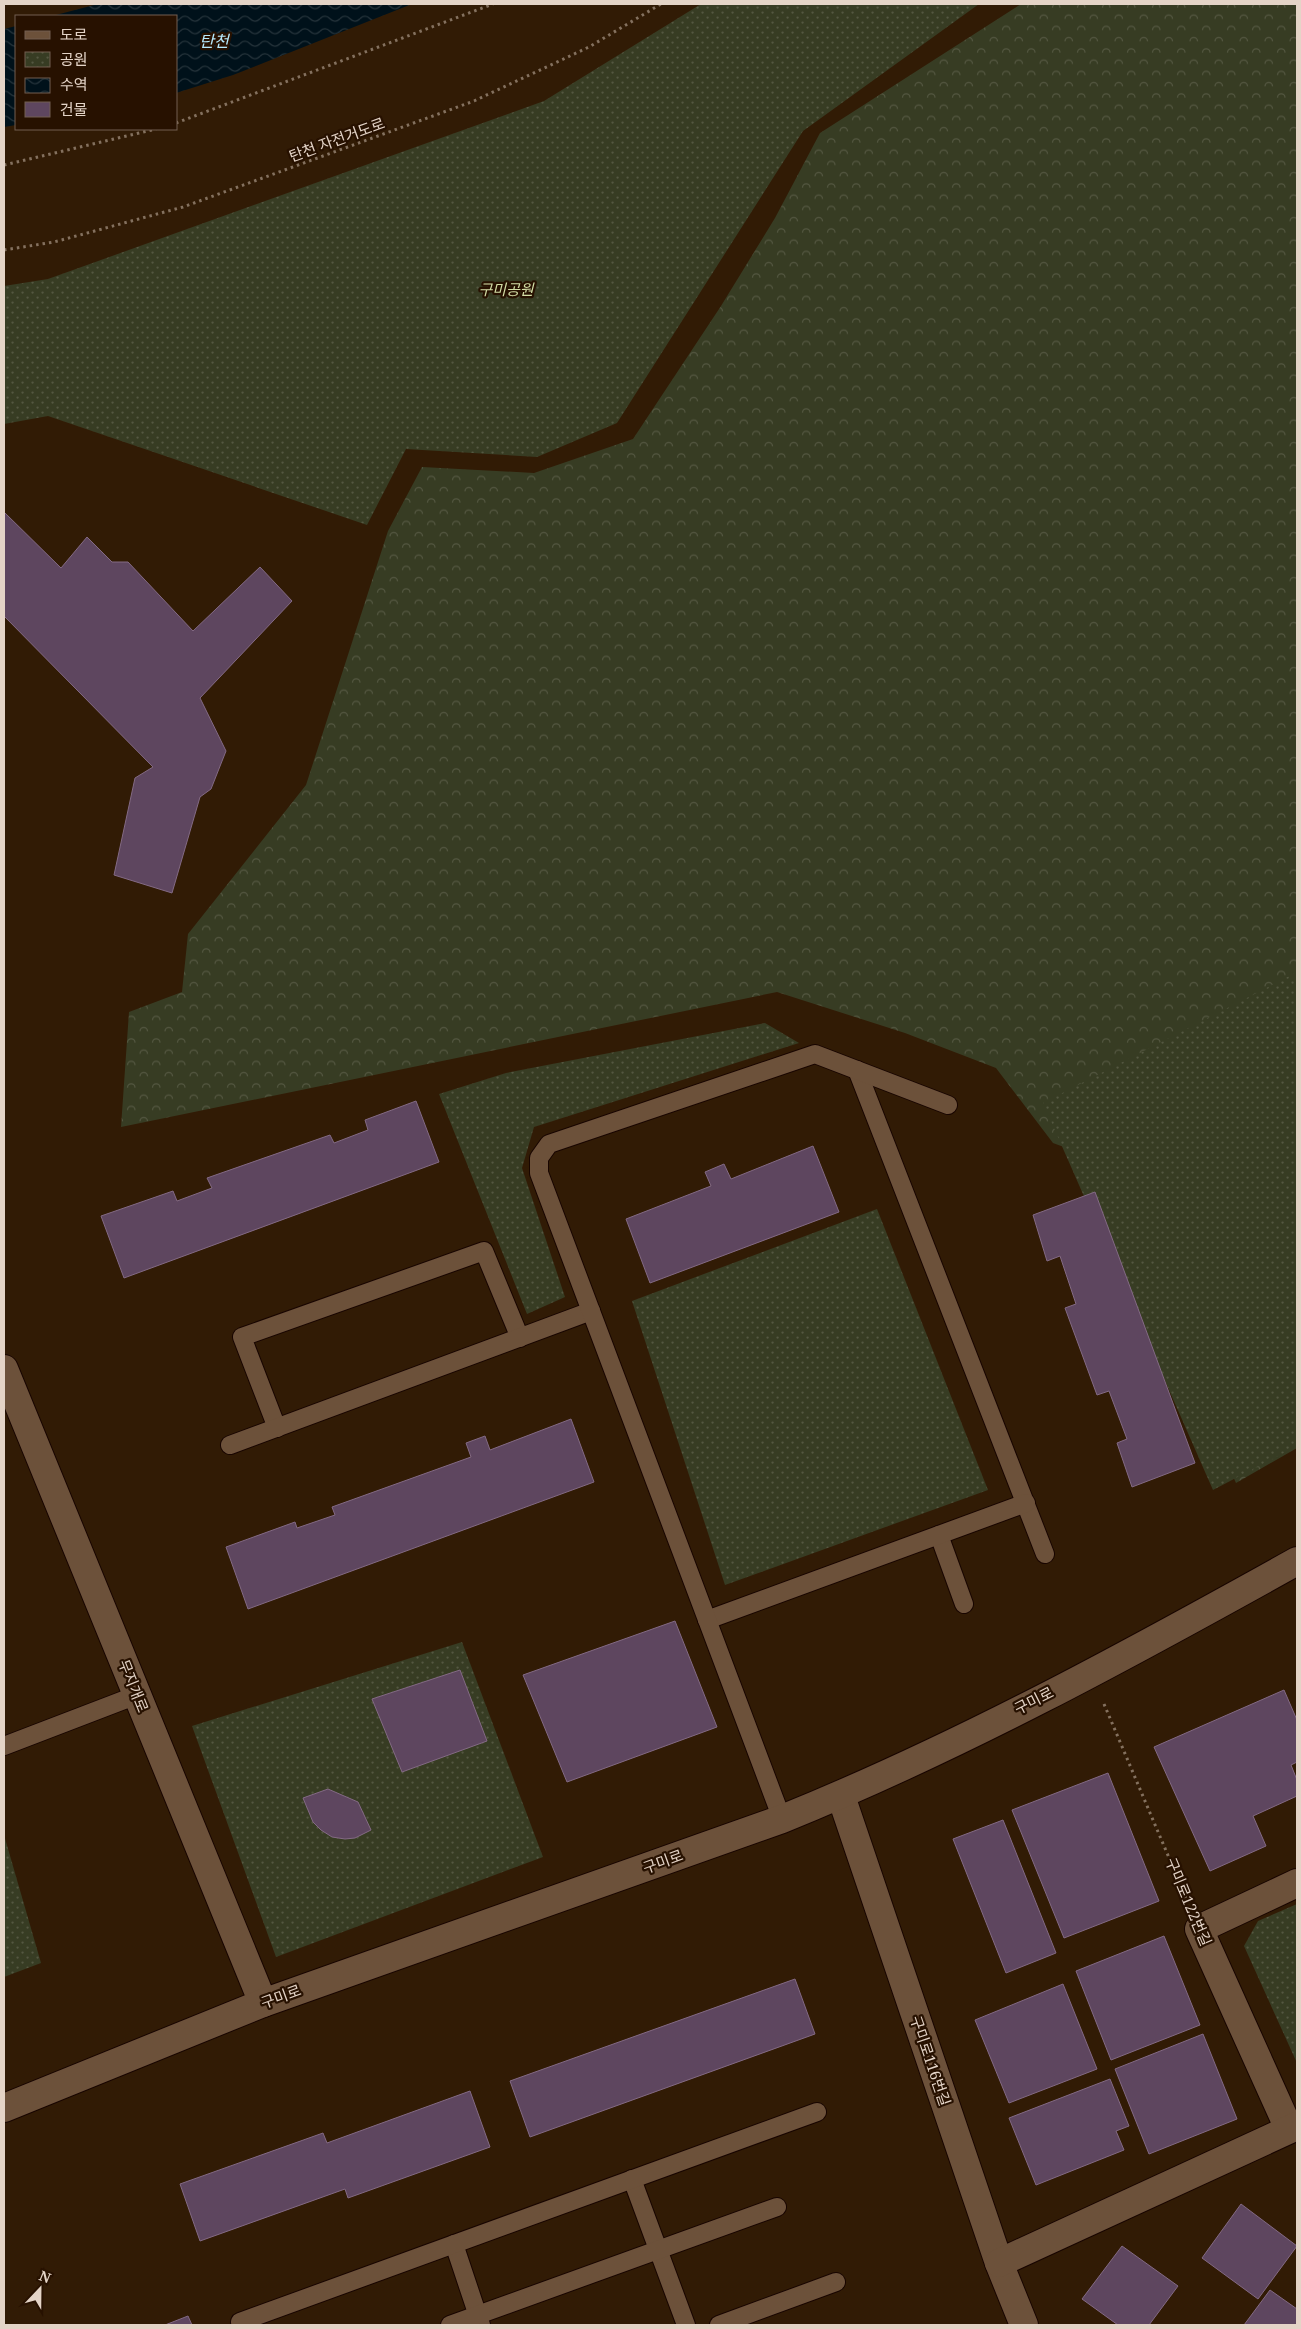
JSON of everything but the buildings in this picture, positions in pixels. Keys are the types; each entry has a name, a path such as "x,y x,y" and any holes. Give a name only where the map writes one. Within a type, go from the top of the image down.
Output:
{"street":[{"name":"무지개로","path":"4,1370 11,1410 137,1695 262,2003"},
{"name":"구미로","path":"4,2108 262,2003 782,1819 841,1796 1091,1673 1297,1561"},
{"name":"구미로116번길","path":"841,1796 999,2263 1024,2325"},
{"path":"1198,1929 1297,1883"},
{"name":"구미로122번길","path":"1198,1929 1293,2127"},
{"path":"999,2263 1293,2127"}],"lane":[{"path":"782,1819 539,1173 539,1158 549,1144 815,1054 948,1105"},
{"path":"857,1070 1045,1554"},
{"path":"277,1428 242,1337 484,1251 520,1338"},
{"path":"230,1445 591,1311"},
{"path":"707,1620 1026,1503"},
{"path":"939,1535 964,1604"},
{"path":"4,1746 137,1695"},
{"path":"240,2322 817,2112"},
{"path":"632,2180 686,2325"},
{"path":"450,2325 480,2320 658,2250 777,2207"},
{"path":"454,2244 480,2320"},
{"path":"719,2325 836,2282"}],"path":[{"path":"178,122 493,4"},
{"name":"탄천 자전거도로","path":"4,250 54,242 183,207 474,102 589,47 661,4"},
{"path":"4,165 152,130"},
{"name":"구미로122번길","path":"1091,1673 1198,1929"}],"green space":[{"name":"구미공원","path":"701,4 979,4 803,131 617,423 537,457 406,449 367,525 48,416 4,424 4,286 48,279 544,101"},
{"path":"1021,4 1297,4 1297,1448 1236,1483 1091,1157 1053,1143 996,1068 905,1033 777,992 121,1127 129,1012 182,992 188,934 306,785 388,531 422,467 534,473 633,439 721,306 775,218 820,133"},
{"path":"1297,972 1297,1446 1213,1490 1043,1103"},
{"path":"765,1023 799,1043 534,1127 522,1168 565,1297 527,1314 439,1094 506,1073"},
{"path":"877,1209 988,1490 725,1585 632,1301"},
{"path":"462,1642 543,1857 276,1957 192,1726"},
{"path":"4,1835 41,1963 4,1977"},
{"path":"1297,1904 1297,2063 1244,1946 1258,1921"}],"water":[{"name":"탄천","path":"98,4 412,4 233,75 178,92 178,15 56,15"},
{"path":"15,26 15,125 4,127 4,29"}]}
